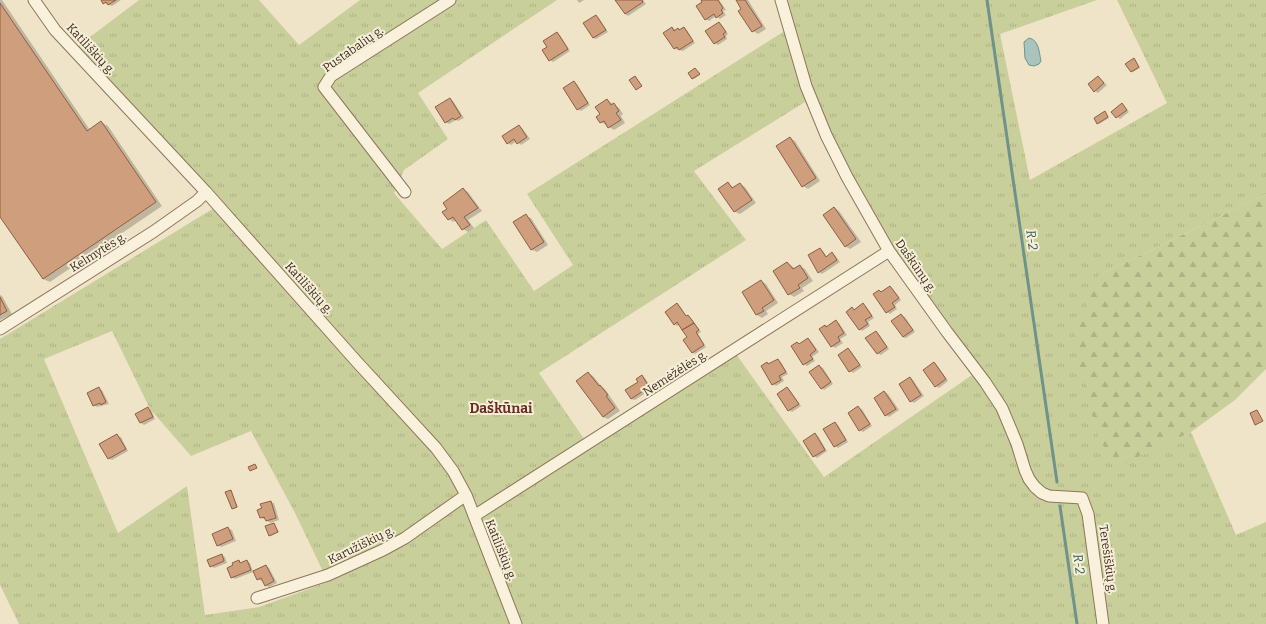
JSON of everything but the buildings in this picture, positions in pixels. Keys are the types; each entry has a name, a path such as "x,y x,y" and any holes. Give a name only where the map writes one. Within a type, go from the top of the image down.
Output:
{"street":[{"name":"Katiliškių g.","path":"34,0 56,30 206,192 357,362 436,448 453,471 466,495 516,624"},
{"name":"Pustabalių g.","path":"405,192 324,87 331,76 450,0"},
{"name":"Daškūnų g.","path":"781,0 806,86 826,135 847,177 889,251 998,402 1012,431 1027,475 1035,487 1042,493 1049,496 1082,498"},
{"name":"Kelmytės g.","path":"0,329 141,240 206,192"},
{"name":"Nemėžėlės g.","path":"474,516 889,251"},
{"name":"Karužiškių g.","path":"256,598 328,575 383,550 405,538 466,495"},
{"name":"Terešiškių g.","path":"1082,498 1088,514 1103,624"}],"green space":[{"path":"139,0 259,0 299,45 360,0 557,0 418,93 448,139 404,170 394,193 442,249 486,220 534,291 573,265 527,194 794,25 788,0 1097,0 1000,34 1030,180 1167,103 1117,0 1266,0 1266,194 1098,276 1121,464 1191,432 1236,535 1266,522 1266,624 522,624 469,491 449,455 78,46","holes":["805,102 888,257 972,375 824,477 736,354 589,446 539,373 746,240 694,171"]},
{"path":"1266,194 1266,369 1235,400 1191,432 1121,465 1099,441 1073,341 1098,276"},
{"path":"214,208 442,463 457,488 510,624 19,624 0,585 0,339","holes":["112,331 150,409 191,456 251,431 295,513 328,582 259,607 205,615 187,486 118,533 44,359"]}],"water":[{"path":"1029,38 1037,44 1041,61 1039,64 1034,66 1029,65 1025,58 1024,42"}],"waterway":[{"name":"R-2","path":"987,0 1057,482"},
{"name":"R-2","path":"1060,506 1077,624"}],"district":[{"name":"Daškūnai","path":"501,408"}]}
